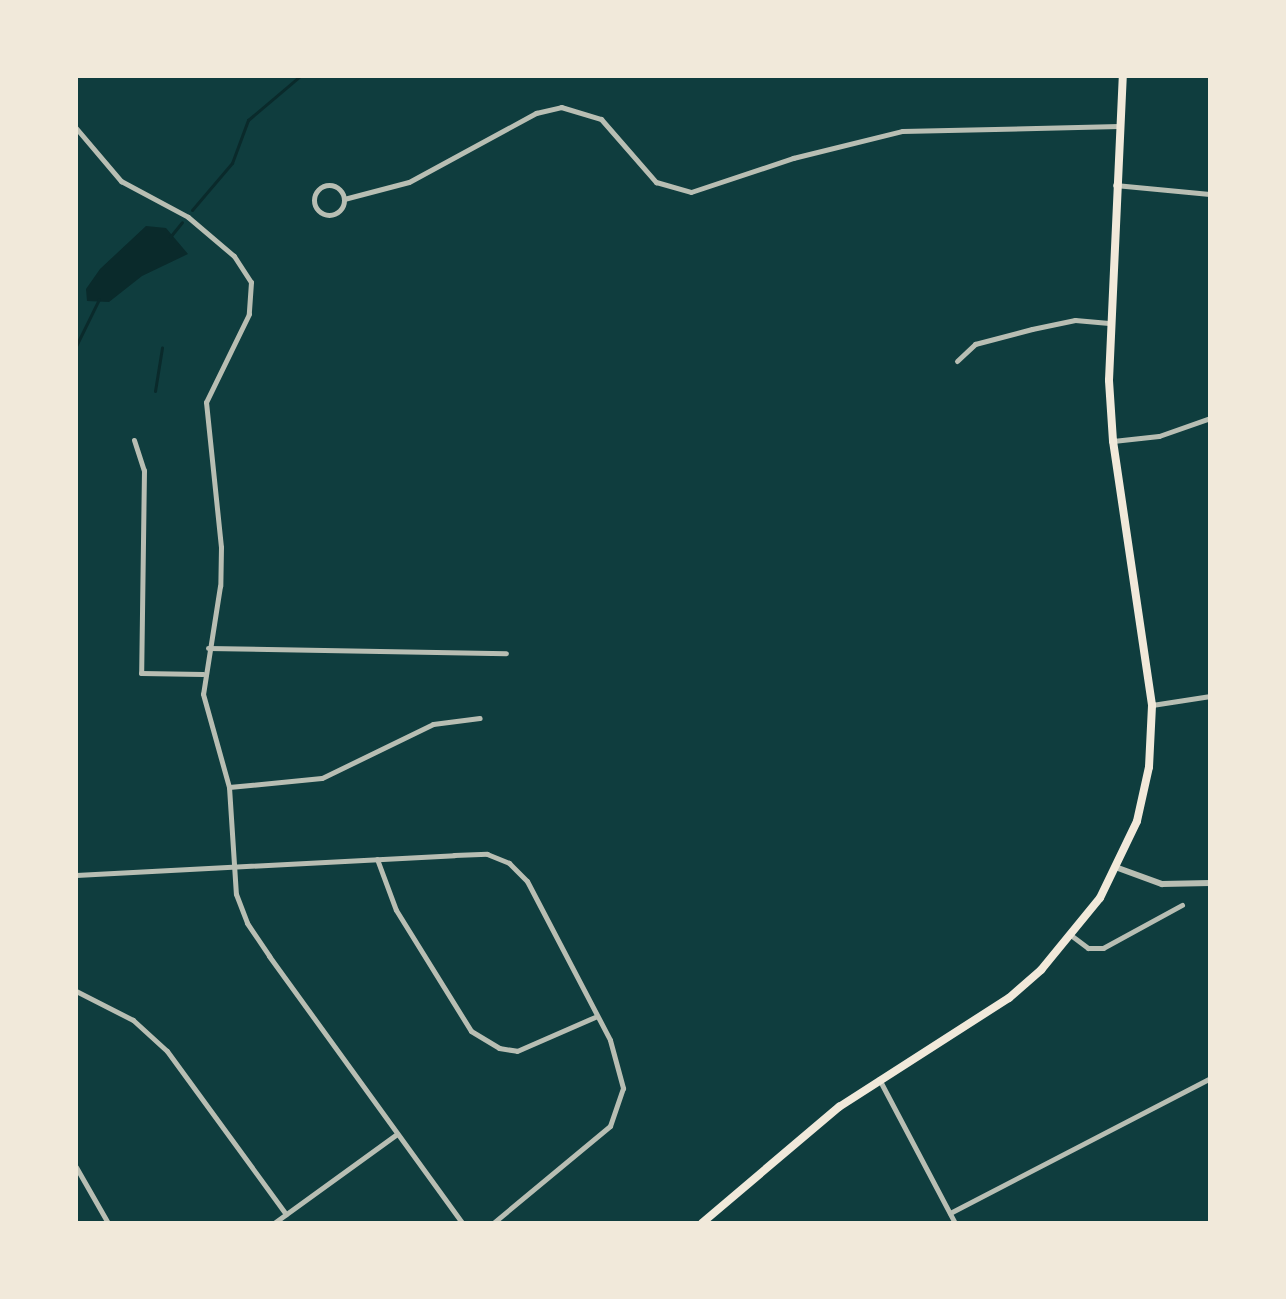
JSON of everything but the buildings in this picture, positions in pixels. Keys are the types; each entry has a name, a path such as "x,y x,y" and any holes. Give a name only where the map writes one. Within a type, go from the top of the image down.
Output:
{"main road":[{"path":"702,1223 878,1078 1009,998 1072,936 1118,868 1144,794 1152,705 1113,441 1109,323 1123,76"}],"street":[{"path":"344,199 396,188 536,113 561,107 601,119 656,182 691,192 793,158 902,131 1119,126"},
{"path":"76,128 131,188 188,217 234,256 254,293 249,314 206,402 221,547 219,596 203,674 208,725 229,787 236,894 247,923 462,1223"},
{"path":"327,185 340,190 344,199 339,211 328,215 316,209 314,199 327,185"},
{"path":"1115,185 1210,194"},
{"path":"957,361 975,344 1032,329 1075,320 1109,323"},
{"path":"1113,441 1159,436 1210,418"},
{"path":"134,440 144,470 141,673 203,674"},
{"path":"208,648 506,653"},
{"path":"1152,705 1210,696"},
{"path":"229,787 322,778 433,724 480,718"},
{"path":"76,875 487,854 509,863 527,881 622,1071 616,1115 600,1136 493,1223"},
{"path":"377,859 396,910 471,1031 499,1048 517,1051 597,1016"},
{"path":"1118,868 1162,884 1210,883"},
{"path":"1072,936 1088,948 1103,948 1182,905"},
{"path":"76,991 133,1020 167,1051 286,1214"},
{"path":"878,1078 955,1223"},
{"path":"950,1213 1210,1078"},
{"path":"274,1223 397,1134"},
{"path":"76,1167 108,1223"}],"water":[{"path":"146,226 166,228 188,254 142,276 109,302 87,301 86,289 100,269"}],"waterway":[{"path":"192,210 232,163 248,120 300,76"},
{"path":"170,237 182,222"},
{"path":"76,346 99,299"},
{"path":"155,391 162,348"}]}
